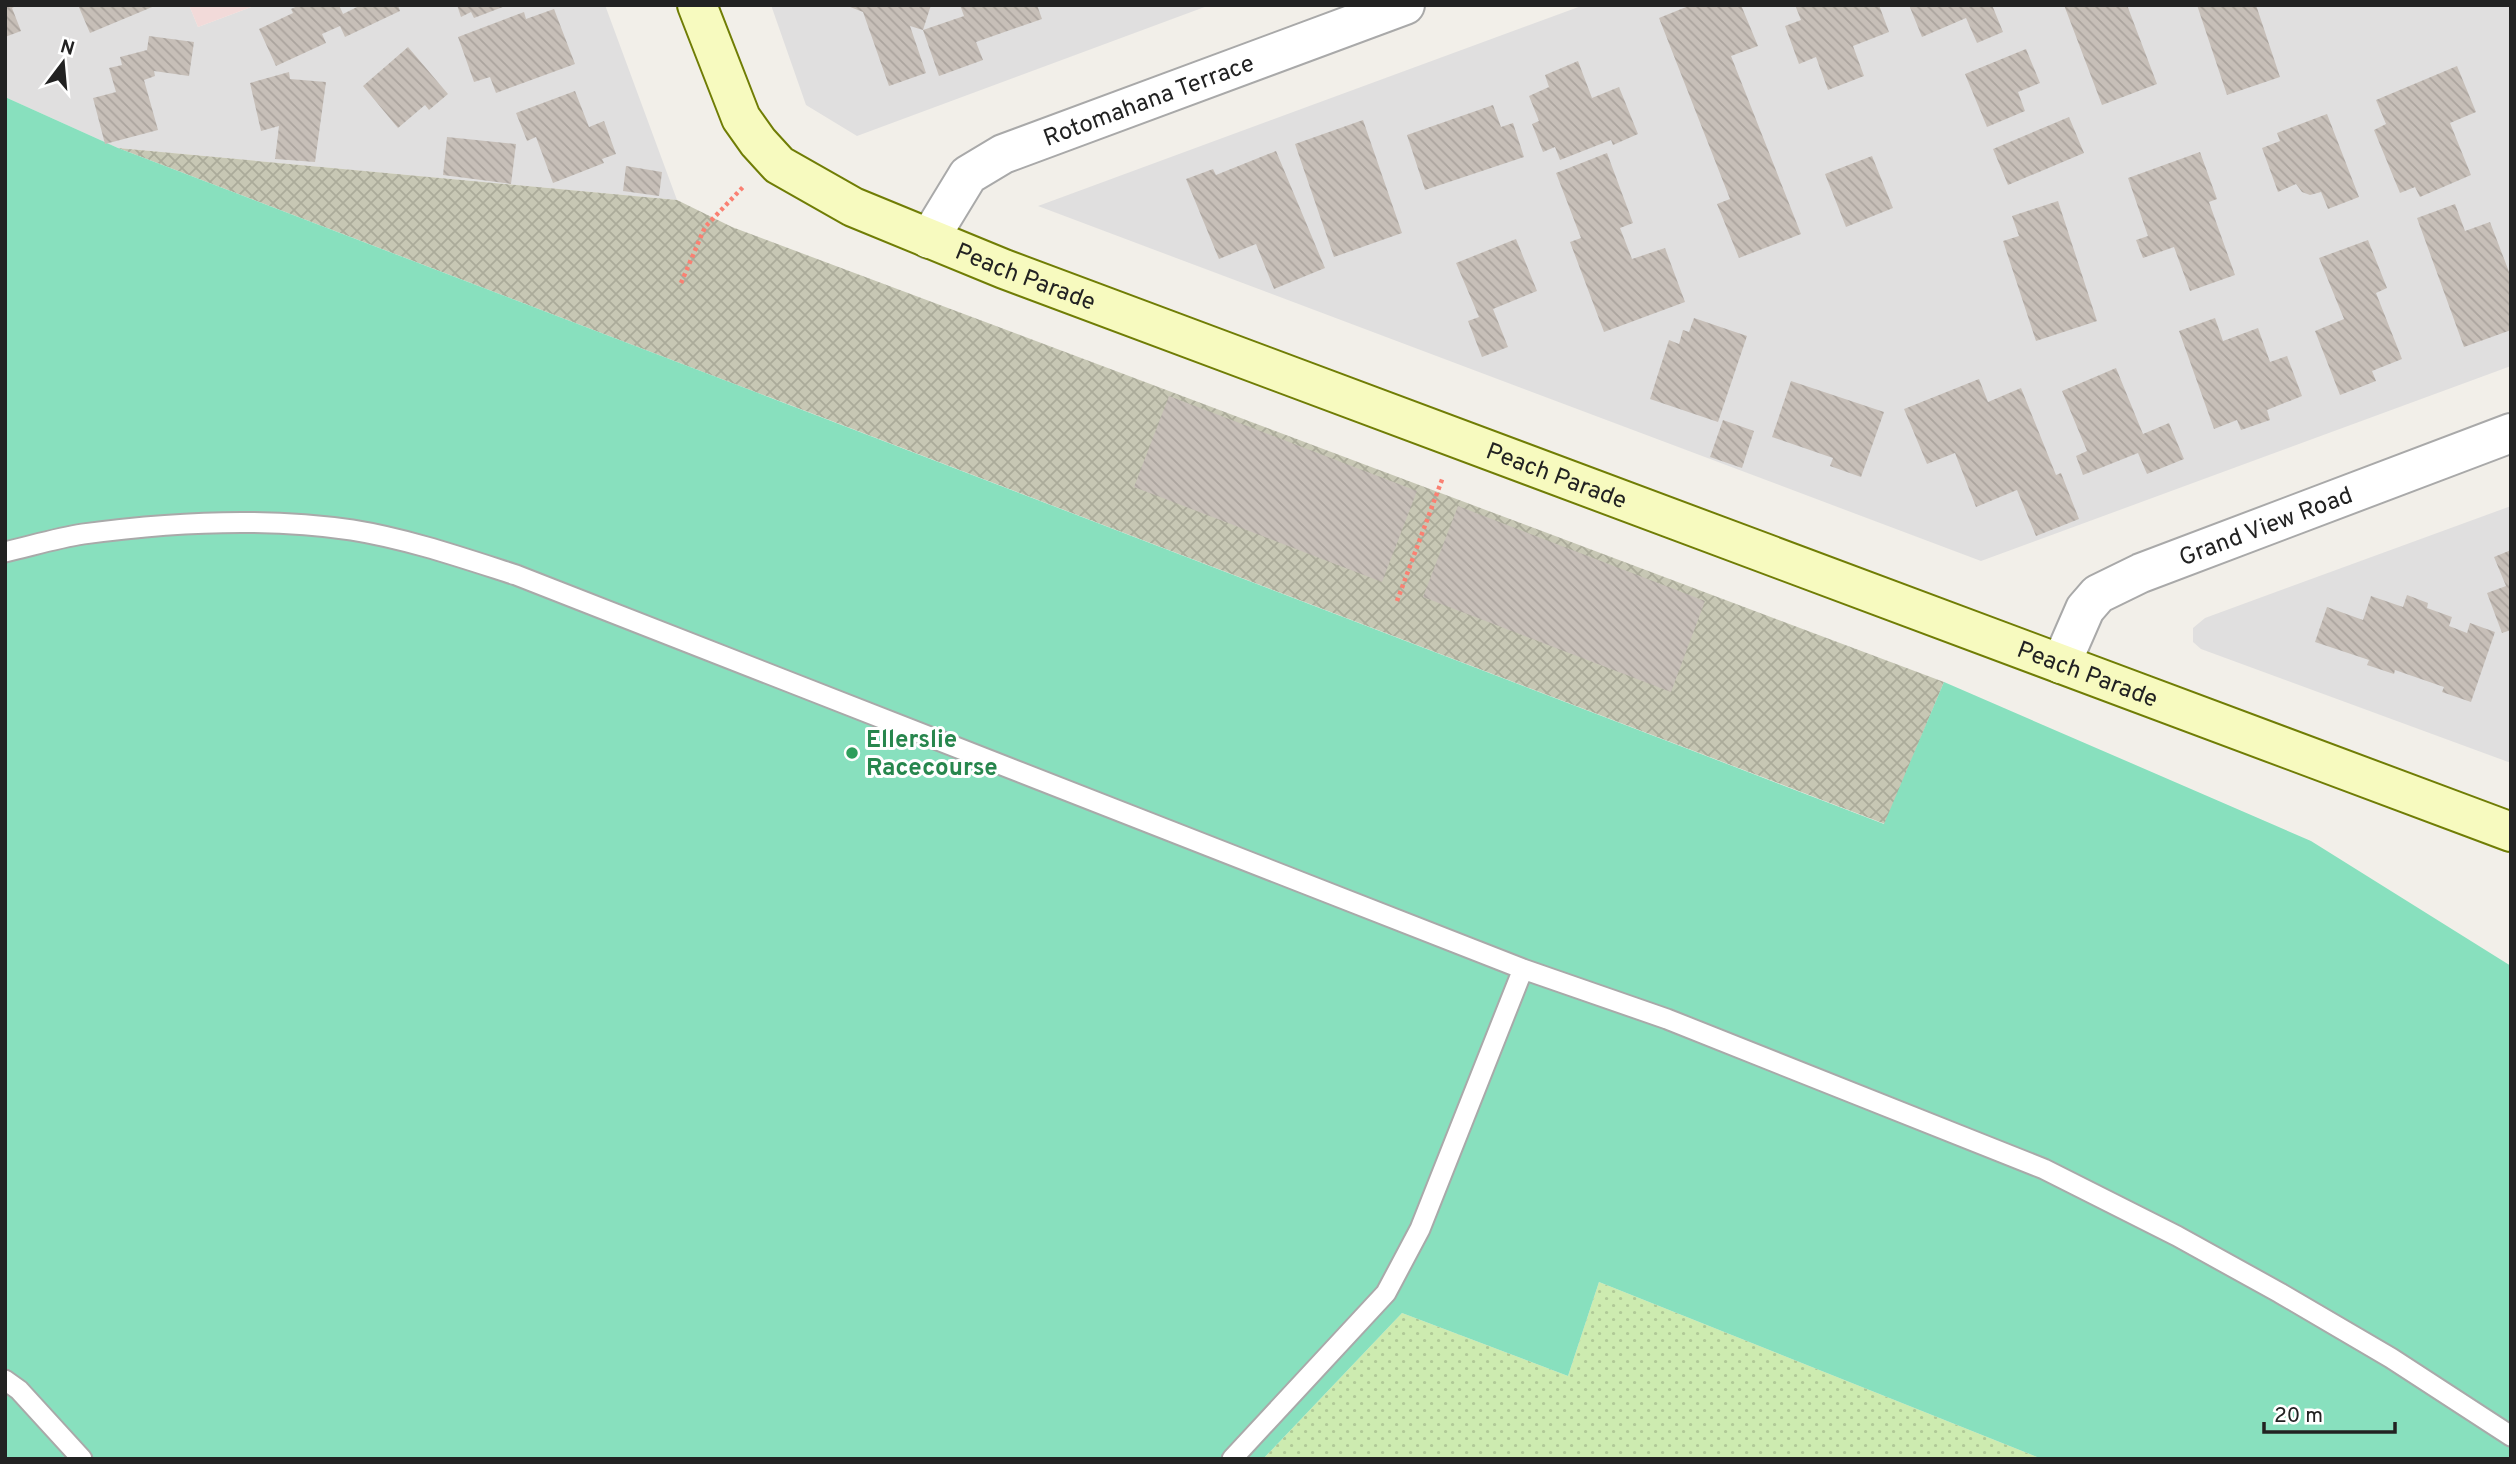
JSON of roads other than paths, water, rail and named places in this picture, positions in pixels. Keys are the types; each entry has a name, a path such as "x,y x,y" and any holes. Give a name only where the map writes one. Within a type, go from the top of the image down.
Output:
{"main road":[{"name":"Peach Parade","path":"697,5 741,118 770,157 843,202 929,239 2511,832"}],"street":[{"name":"Rotomahana Terrace","path":"929,239 968,175 1003,154 1405,5"},
{"name":"Grand View Road","path":"2061,664 2085,609 2098,594 2141,573 2511,433"}],"lane":[{"path":"5,552 81,534 265,522 353,530 443,551 529,580 1524,969 1667,1019 2044,1169 2177,1236 2280,1293 2391,1358 2511,1436"},
{"path":"1232,1459 1386,1293 1420,1229 1524,969"},
{"path":"5,1380 19,1390 82,1459"}],"place":[{"name":"Ellerslie Racecourse","path":"852,753"}]}
